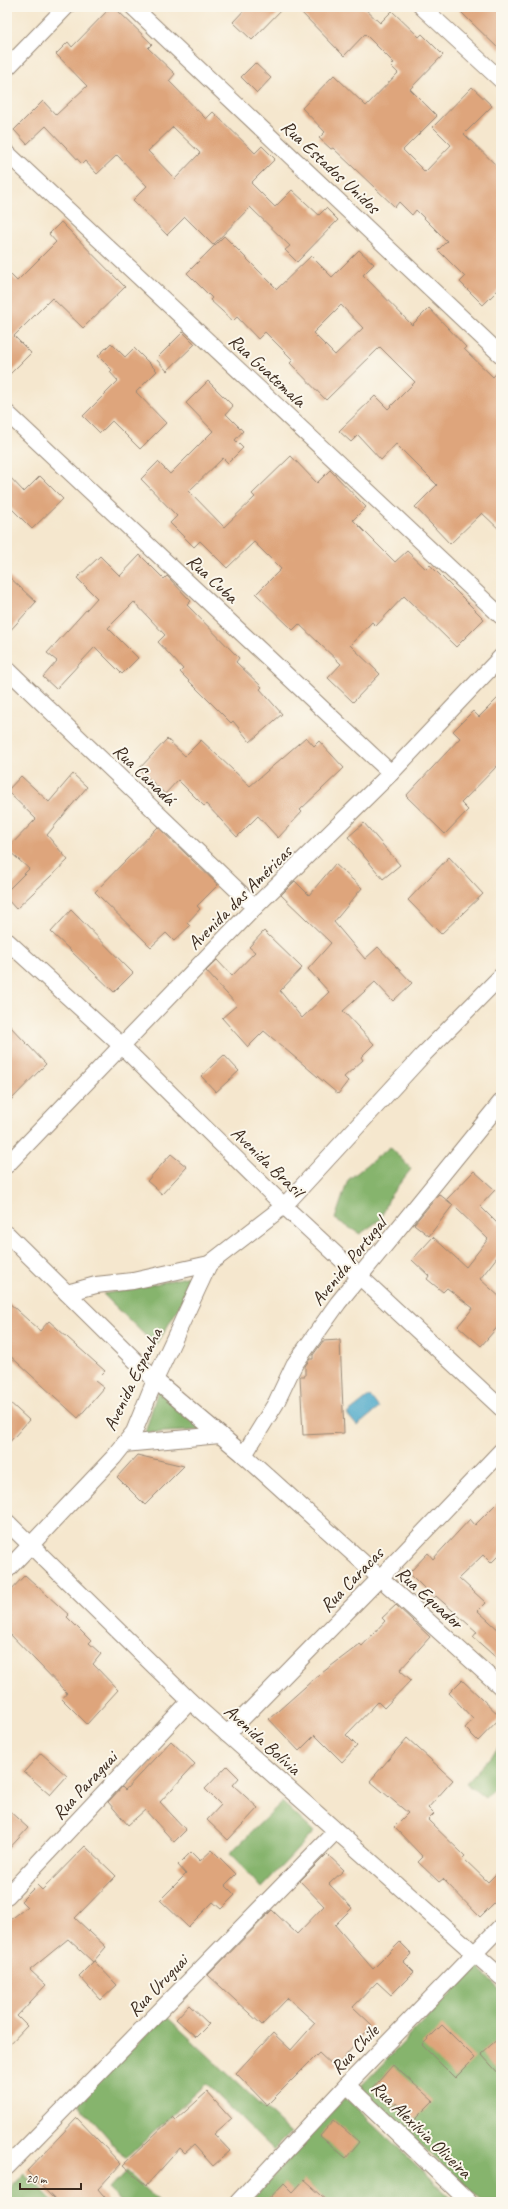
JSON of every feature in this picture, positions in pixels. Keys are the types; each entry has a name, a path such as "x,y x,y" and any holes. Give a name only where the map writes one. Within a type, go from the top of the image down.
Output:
{"street":[{"path":"7,68 66,7"},
{"name":"Rua Estados Unidos","path":"133,7 501,355"},
{"path":"422,7 501,80"},
{"name":"Rua Guatemala","path":"7,153 501,616"},
{"name":"Rua Cuba","path":"7,413 391,773"},
{"name":"Avenida das Américas","path":"7,1165 255,907 391,773 501,657"},
{"name":"Rua Canadá","path":"7,669 255,907"},
{"name":"Avenida Brasil","path":"7,941 122,1046 284,1206 501,1408"},
{"path":"7,1234 67,1293 96,1285 133,1281 209,1264 284,1206 423,1055 501,976"},
{"name":"Avenida Portugal","path":"244,1455 276,1403 294,1365 338,1303 361,1277 501,1102"},
{"name":"Avenida Espanha","path":"7,1570 114,1458 134,1432 155,1380 209,1264"},
{"name":"Rua Equador","path":"67,1293 155,1380 244,1455 501,1687"},
{"path":"124,1444 220,1435"},
{"name":"Rua Caracas","path":"227,1734 380,1579 501,1451"},
{"name":"Avenida Bolívia","path":"7,1522 190,1701 476,1953 501,1977"},
{"name":"Rua Paraguai","path":"7,1896 190,1701"},
{"name":"Rua Uruguai","path":"7,2167 336,1831"},
{"name":"Rua Chile","path":"238,2202 347,2085 501,1926"},
{"name":"Rua Alexilvia Oliveira","path":"347,2085 469,2202"}],"green space":[{"path":"390,1147 411,1169 390,1196 381,1219 360,1234 335,1219 348,1180"},
{"path":"198,1274 156,1346 103,1294 146,1286"},
{"path":"158,1390 206,1430 145,1433"},
{"path":"501,1745 501,1782 485,1798 466,1783"},
{"path":"282,1802 314,1832 261,1888 230,1853"},
{"path":"477,1967 501,1990 501,2202 483,2202 359,2088"},
{"path":"167,2017 291,2133 274,2150 206,2084 126,2158 74,2099"},
{"path":"345,2097 455,2202 250,2202"},
{"path":"126,2171 159,2202 121,2202 109,2189"},
{"path":"25,2173 54,2202 7,2202 7,2192"}],"water":[{"path":"370,1396 379,1408 357,1426 347,1414"}],"building":[{"path":"111,7 114,7 152,44 148,48 175,74 169,81 206,119 213,112 255,153 262,146 275,159 251,183 275,207 292,190 319,215 326,208 338,220 297,262 285,250 290,246 250,207 213,245 185,217 167,235 133,200 147,186 117,155 97,174 85,161 82,164 46,126 27,144 14,130 43,101 56,115 87,86 56,54 68,42 72,47","holes":["173,127 200,153 175,179 148,151"]},
{"path":"247,7 284,7 252,40 233,22"},
{"path":"296,7 363,7 380,23 392,11 419,37 422,34 443,55 410,89 437,116 403,150 425,172 451,145 433,127 472,87 492,106 464,134 501,170 501,287 483,305 460,282 465,277 438,250 447,241 416,210 412,215 399,202 395,207 333,148 331,149 319,138 325,132 302,108 334,75 366,106 398,73 391,66 394,63 365,34 344,56"},
{"path":"456,7 501,7 501,51 470,21"},
{"path":"255,63 271,78 257,93 241,77"},
{"path":"61,222 125,287 83,328 52,298 14,336 31,353 7,377 7,271 17,281 56,242 49,234"},
{"path":"224,236 277,289 311,256 332,277 359,250 374,264 363,275 412,325 429,308 466,347 464,349 493,377 501,368 501,531 482,513 450,544 415,507 437,485 396,444 381,460 358,435 351,442 339,431 375,396 388,409 415,382 380,347 326,400 290,363 293,360 265,332 258,339 237,317 233,321 210,300 212,298 187,273","holes":["341,305 363,328 335,355 313,333"]},
{"path":"183,332 195,344 167,371 156,359"},
{"path":"111,343 125,357 134,348 157,371 136,392 166,423 140,449 112,421 100,433 83,416 118,381 110,372 112,370 98,356"},
{"path":"208,381 233,406 226,414 243,431 235,440 243,448 228,463 223,458 189,491 224,527 255,497 252,494 291,456 317,483 330,470 366,507 353,520 395,562 407,551 426,569 430,565 484,619 456,647 404,596 376,626 372,622 350,645 380,674 353,702 328,678 341,664 299,624 293,630 256,594 281,569 254,542 227,568 200,541 194,547 170,523 177,516 141,479 158,462 170,474 213,431 186,403"},
{"path":"7,474 24,492 40,476 63,499 32,529 7,504"},
{"path":"140,555 164,579 167,576 191,601 187,605 239,658 236,662 262,687 260,689 282,714 250,742 233,721 231,723 180,672 183,669 158,642 165,635 134,602 108,628 138,658 122,674 95,647 56,689 43,677 57,661 47,653 97,598 77,578 100,556 120,576"},
{"path":"7,575 36,602 7,634"},
{"path":"501,695 501,762 461,803 468,810 445,834 406,796 460,738 453,731 473,711 479,717"},
{"path":"306,737 314,746 319,741 344,768 300,810 302,812 278,838 258,816 237,837 206,804 204,806 178,780 165,794 139,769 167,739 185,756 201,740 250,786"},
{"path":"73,774 87,787 47,835 68,860 16,909 7,899 7,891 29,869 7,849 36,819 7,791 21,776 49,802"},
{"path":"364,823 400,865 383,879 348,837"},
{"path":"158,827 218,885 197,906 200,909 187,923 190,926 174,941 166,933 151,947 95,892"},
{"path":"449,857 483,894 441,934 408,900"},
{"path":"335,864 362,888 334,922 365,959 378,947 412,983 393,1001 375,982 343,1011 374,1044 361,1057 363,1060 344,1077 348,1081 338,1094 264,1031 248,1047 222,1018 237,1005 206,971 217,960 232,976 255,952 249,947 264,931 302,968 280,991 302,1018 329,992 308,969 331,943 281,895 295,881 309,895"},
{"path":"71,910 133,973 114,992 51,932"},
{"path":"7,1023 46,1064 7,1104"},
{"path":"224,1055 239,1071 216,1092 201,1076"},
{"path":"171,1154 187,1167 162,1194 147,1181"},
{"path":"474,1171 495,1190 480,1206 499,1225 501,1222 501,1252 480,1279 501,1298 501,1323 481,1346 458,1326 473,1308 447,1288 443,1292 427,1279 429,1276 412,1260 433,1237 466,1267 488,1239 447,1199"},
{"path":"439,1194 453,1205 429,1236 414,1224"},
{"path":"7,1301 40,1331 49,1321 105,1371 95,1381 104,1388 78,1418 7,1353"},
{"path":"340,1340 344,1433 303,1435 300,1376 305,1376 305,1366 310,1359 313,1359 313,1355 323,1341"},
{"path":"7,1400 29,1420 7,1445"},
{"path":"137,1455 184,1466 145,1505 117,1477"},
{"path":"501,1499 501,1553 491,1563 483,1555 459,1578 486,1603 478,1611 501,1632 501,1662 473,1637 477,1632 436,1596 434,1598 409,1573 428,1553 433,1559 470,1519 475,1525"},
{"path":"25,1575 69,1615 67,1617 91,1641 89,1643 101,1654 93,1664 118,1690 87,1724 62,1699 67,1693 7,1631 7,1594"},
{"path":"396,1605 430,1637 400,1670 411,1680 384,1708 378,1702 346,1735 357,1746 342,1762 315,1735 299,1751 269,1719 314,1679 360,1644 362,1646 385,1621 382,1618"},
{"path":"462,1680 501,1717 478,1741 465,1728 473,1719 449,1693"},
{"path":"407,1738 453,1780 428,1808 434,1814 428,1820 465,1856 463,1858 488,1882 501,1869 501,1896 480,1917 443,1879 439,1882 418,1862 423,1857 394,1827 408,1813 370,1781"},
{"path":"171,1741 195,1764 160,1802 186,1830 174,1842 145,1810 128,1825 108,1802 122,1787 125,1790"},
{"path":"41,1753 67,1776 50,1795 24,1772"},
{"path":"227,1766 239,1778 233,1785 258,1808 228,1840 207,1820 221,1805 205,1789"},
{"path":"7,1809 28,1828 7,1851"},
{"path":"85,1846 116,1876 75,1918 106,1947 93,1962 68,1939 30,1970 46,1985 17,2016 27,2026 7,2047 7,1949 11,1952 10,1920 27,1907 21,1901 37,1885 42,1890"},
{"path":"212,1850 236,1874 225,1885 235,1895 221,1909 213,1902 188,1927 160,1900 186,1874 178,1865 191,1852 200,1861"},
{"path":"327,1854 344,1870 329,1884 352,1908 335,1925 373,1969 400,1942 412,1954 404,1962 414,1972 391,1995 377,1982 353,2007 372,2025 335,2068 319,2053 267,2105 236,2073 273,2033 291,2050 315,2023 288,1998 262,2025 208,1975 272,1910 297,1934 324,1906 300,1881"},
{"path":"94,1961 117,1985 101,2000 79,1976"},
{"path":"189,2005 209,2024 196,2037 176,2019"},
{"path":"442,2025 475,2058 455,2078 422,2045"},
{"path":"501,2036 501,2076 481,2054"},
{"path":"393,2065 433,2101 414,2120 396,2103 393,2107 372,2089"},
{"path":"207,2092 231,2119 214,2134 230,2151 213,2166 194,2145 185,2153 180,2148 146,2186 123,2165 173,2117 176,2120"},
{"path":"77,2118 121,2164 98,2189 109,2202 57,2202 27,2171"},
{"path":"334,2120 359,2142 346,2158 320,2136"},
{"path":"304,2180 329,2202 266,2202 284,2183 293,2192"}]}
